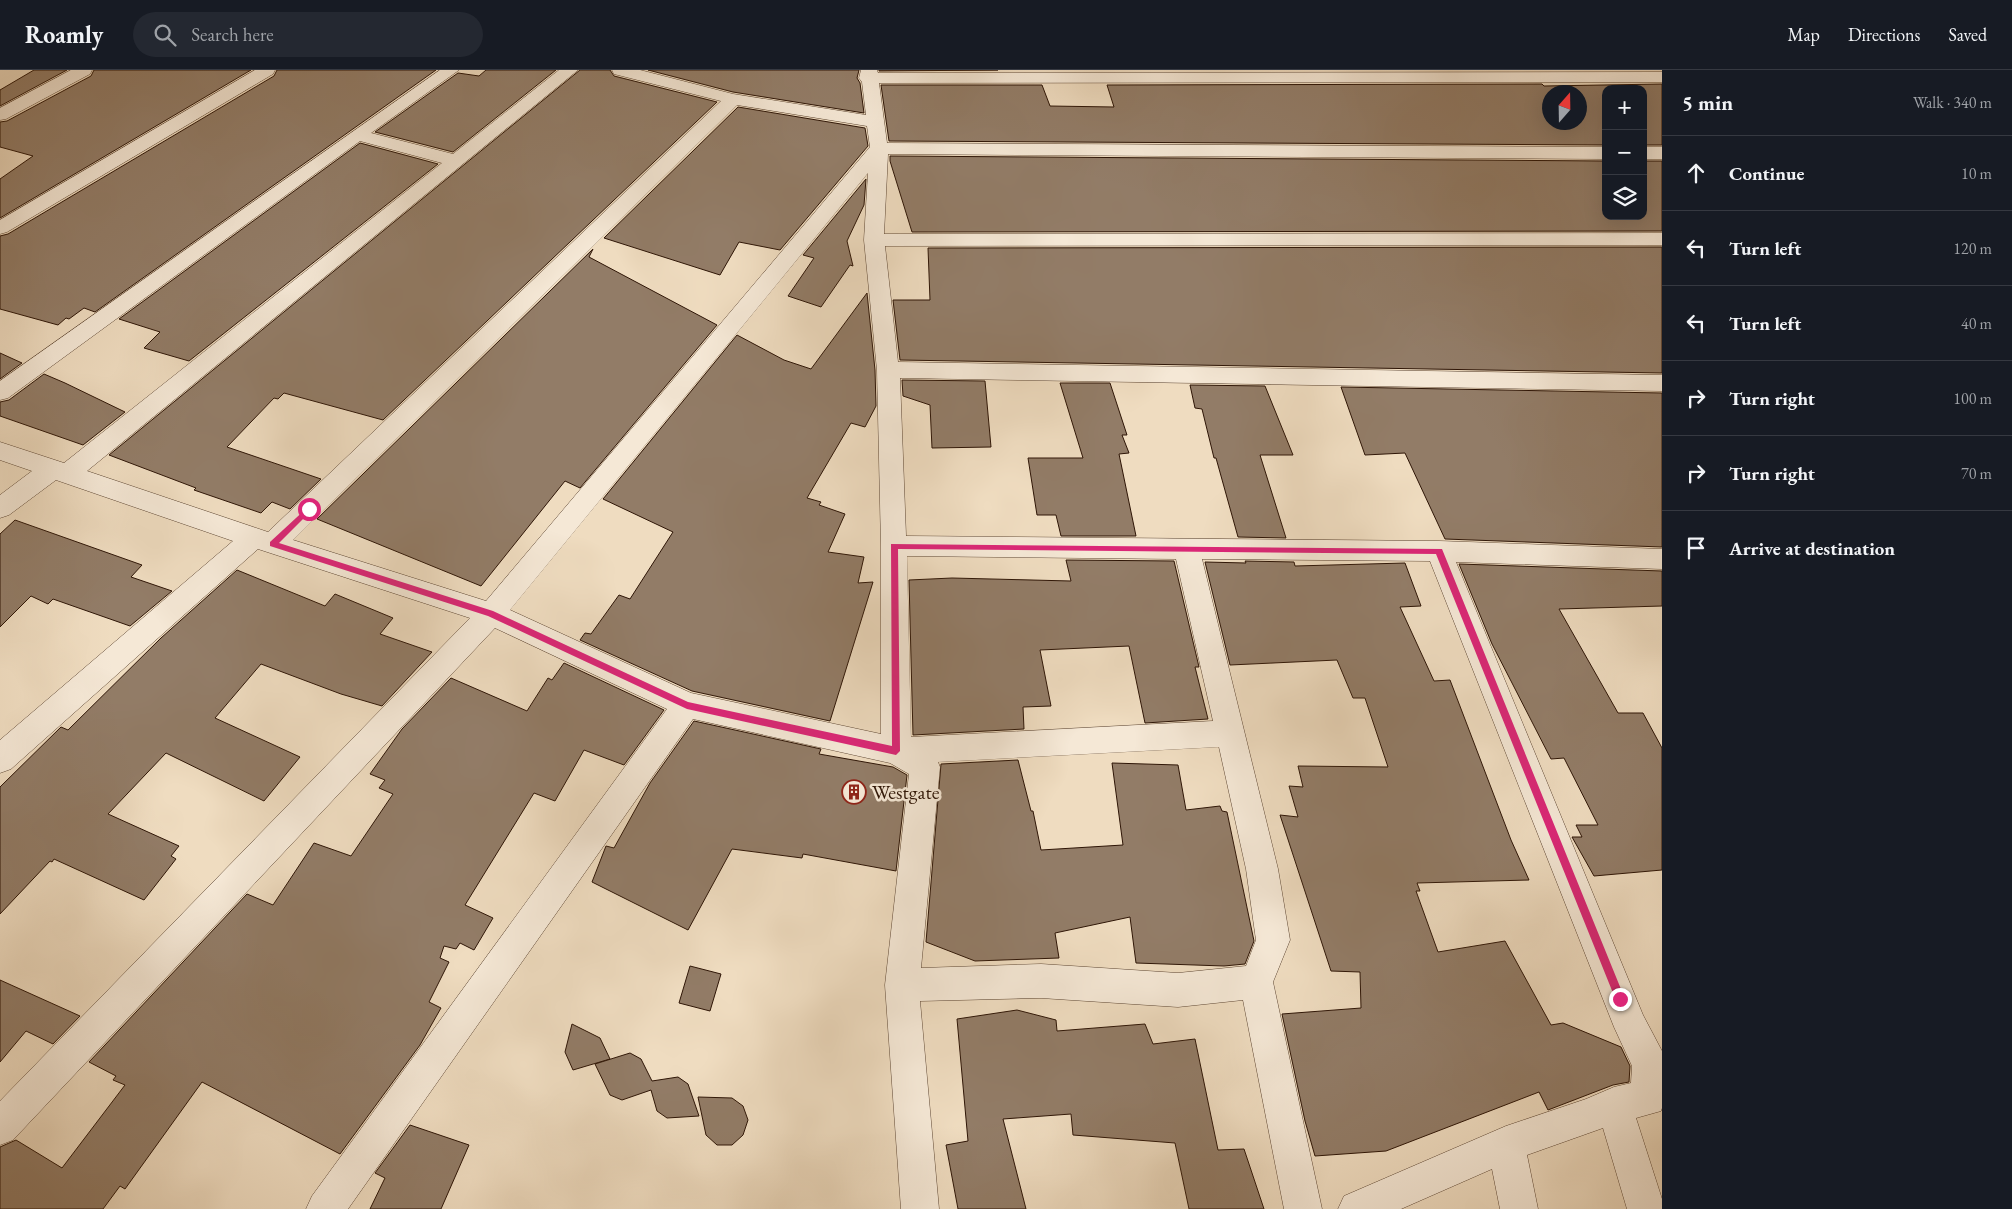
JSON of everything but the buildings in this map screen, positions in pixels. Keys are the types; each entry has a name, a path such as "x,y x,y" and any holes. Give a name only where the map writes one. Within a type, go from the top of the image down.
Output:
{"street":[{"path":"0,115 84,70"},
{"path":"0,228 267,70"},
{"path":"0,392 356,135 451,70"},
{"path":"0,508 60,471 458,161 570,70"},
{"path":"620,70 877,135 1602,153"},
{"path":"896,751 894,546 888,370 874,240 877,135 869,74 1662,77"},
{"path":"0,759 263,541 733,99"},
{"path":"356,135 458,161"},
{"path":"0,1126 491,614 877,135"},
{"path":"1647,153 1662,153"},
{"path":"874,240 1662,239"},
{"path":"888,370 1662,383"},
{"path":"0,450 263,541 491,614 687,705 896,751 1229,733"},
{"path":"894,546 1439,551 1662,559"},
{"path":"1188,549 1229,733 1262,869 1273,940 1256,982 1303,1209"},
{"path":"1357,1209 1506,1144 1589,1116 1614,1105 1648,1098 1650,1064 1631,1027 1439,551"},
{"path":"325,1209 687,705"},
{"path":"896,751 925,767 902,985 920,1209"},
{"path":"902,985 1041,981 1178,990 1256,982"},
{"path":"1614,1105 1646,1209"},
{"path":"1506,1144 1520,1209"}],"place":[{"name":"Westgate","path":"854,792"}],"route":[{"path":"309,509 272,544 491,614 687,705 896,751 894,546 1439,551 1620,999"}]}
